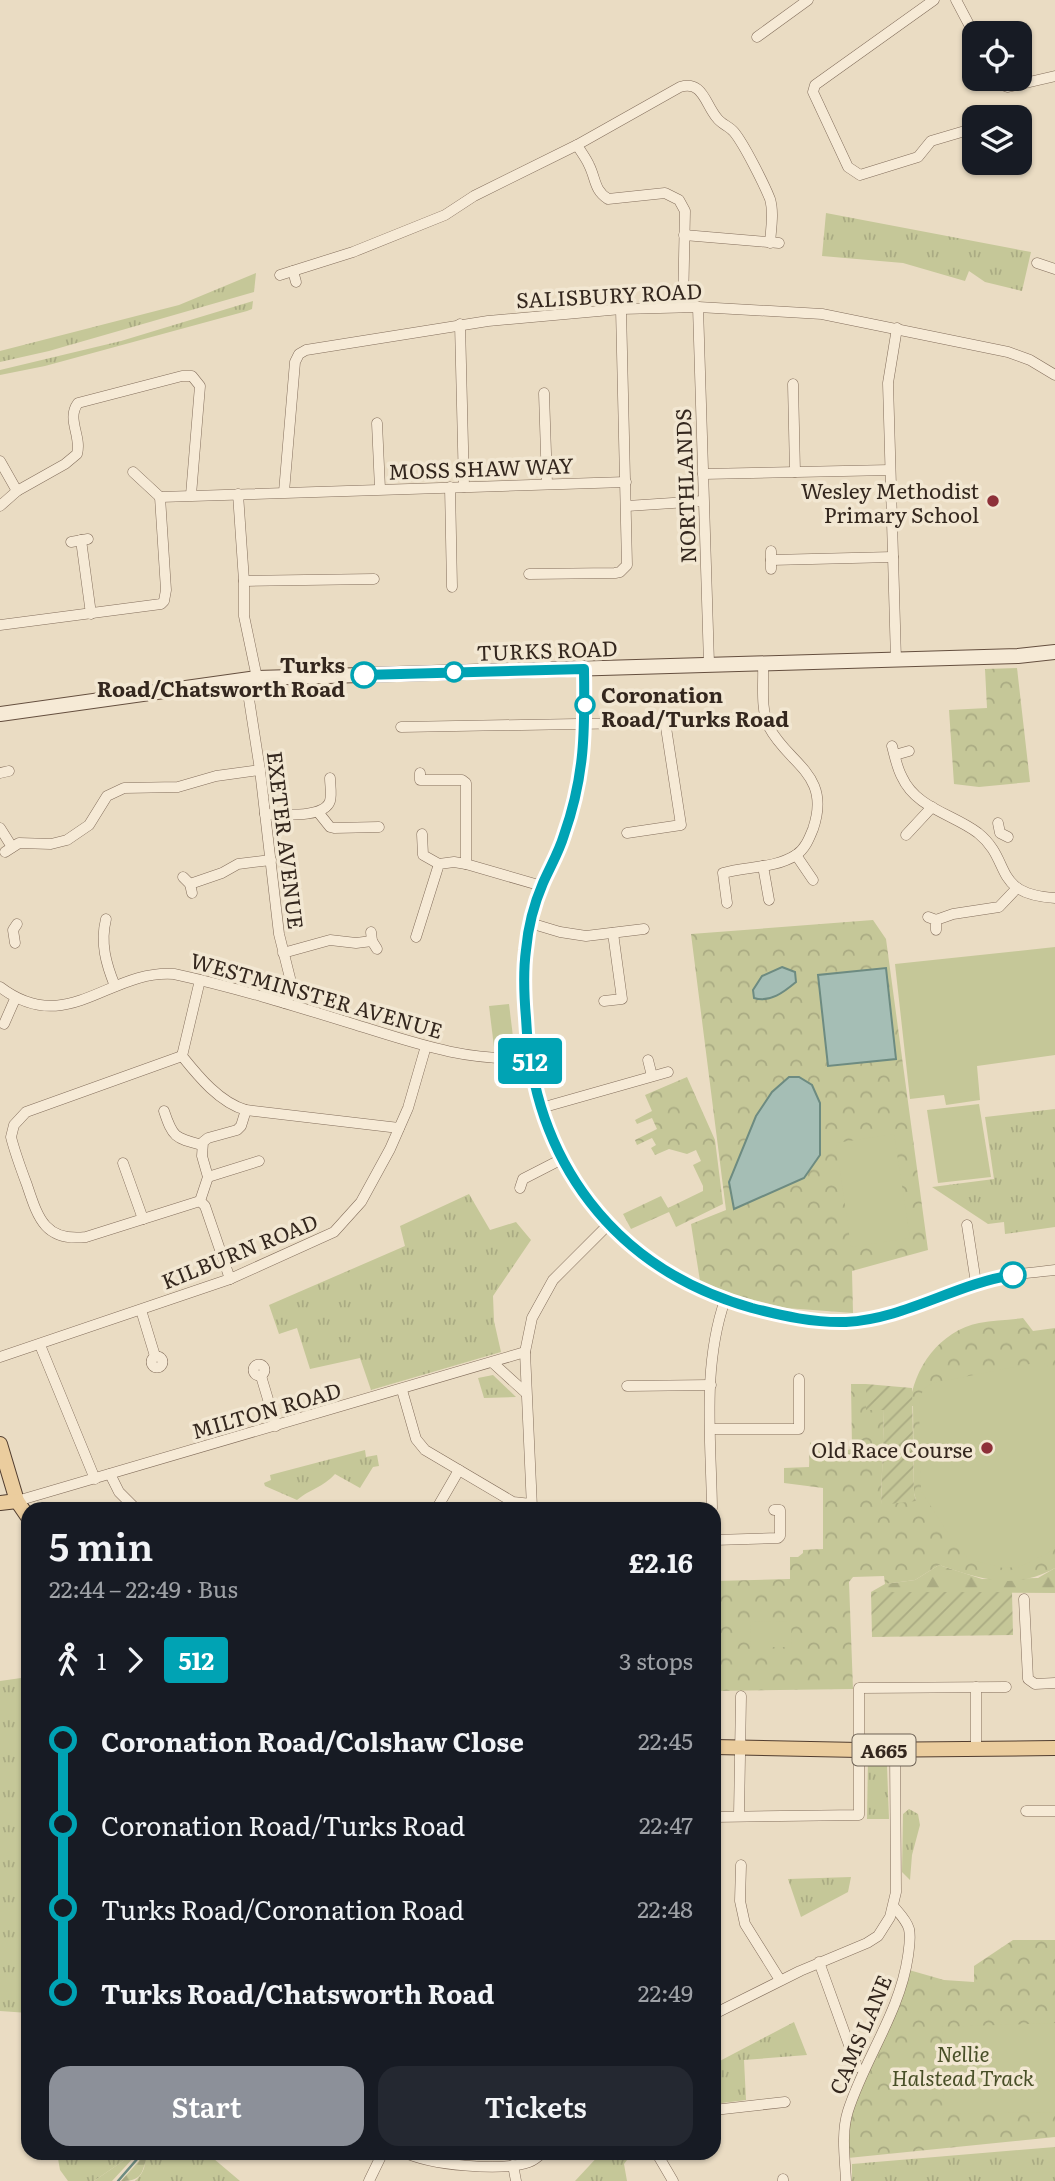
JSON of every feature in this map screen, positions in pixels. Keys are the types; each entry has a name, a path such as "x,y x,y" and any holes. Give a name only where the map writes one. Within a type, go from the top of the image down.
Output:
{"main road":[{"path":"0,1444 21,1507"},
{"path":"0,1503 17,1501"},
{"name":"A665","path":"721,1747 859,1750 1055,1748"}],"street":[{"path":"757,37 770,34 808,0"},
{"path":"934,0 815,85 813,92 848,167 860,175 918,157 931,141 962,132"},
{"path":"956,0 967,21"},
{"path":"1032,81 1055,76"},
{"path":"280,275 353,252 445,215 474,196 577,145 688,85 702,92 717,118 733,131 769,198 774,243 684,234"},
{"path":"577,145 591,168 595,186 608,199 665,193 679,200 684,211 683,307"},
{"path":"1037,262 1050,270"},
{"path":"293,271 296,282"},
{"name":"SALISBURY ROAD","path":"284,492 295,362 299,354 306,350 460,324 621,309 698,307 809,312 897,328 1020,356 1055,375"},
{"name":"NORTHLANDS","path":"698,307 709,664"},
{"path":"529,574 620,572 628,560 621,309"},
{"path":"460,324 464,487"},
{"path":"896,660 888,383 897,328"},
{"path":"0,506 17,491 65,464 77,454 79,442 73,413 78,403 188,375 196,379 200,390 191,495"},
{"path":"793,384 795,472"},
{"path":"543,393 547,484"},
{"path":"377,423 380,489"},
{"path":"0,461 17,491"},
{"path":"703,474 890,470"},
{"path":"0,625 154,606 164,601 166,590 160,497 133,472"},
{"name":"MOSS SHAW WAY","path":"160,497 626,482"},
{"path":"450,487 452,587"},
{"name":"EXETER AVENUE","path":"238,494 244,616 260,770 283,953 290,978 285,1003"},
{"path":"627,506 703,501"},
{"path":"80,540 91,614"},
{"path":"771,560 893,557"},
{"path":"244,581 374,580"},
{"name":"TURKS ROAD","path":"0,714 251,679 1018,656 1055,652"},
{"path":"727,903 723,873 763,866 796,855 807,843 812,830 817,800 807,773 768,725 763,663"},
{"path":"584,669 583,760 576,799 530,923 524,989 529,1056 541,1108 562,1159 590,1203 608,1225 662,1269 685,1283 725,1300 784,1316 844,1322 866,1320 903,1312 976,1283 1003,1276 1055,1270"},
{"path":"626,834 681,825 665,721"},
{"path":"401,727 744,721"},
{"path":"909,751 893,751 906,786 921,801 974,830 986,842 1005,875 1017,888 1035,895 1055,898"},
{"path":"0,828 8,849 27,843 51,844 67,840 89,825 107,796 124,788 178,787 216,776 260,770"},
{"path":"421,773 421,780 462,780 466,783 467,864"},
{"path":"265,814 318,812 329,804 330,778"},
{"path":"906,835 921,826 932,807"},
{"path":"318,812 330,827 334,828 379,827"},
{"path":"986,842 1002,831"},
{"path":"422,834 423,855 439,864 467,864 542,886"},
{"path":"796,855 813,880"},
{"path":"188,885 222,873 238,864 271,860"},
{"path":"416,937 439,864"},
{"path":"763,866 769,900"},
{"path":"933,922 962,912 999,908 1017,888"},
{"path":"107,918 103,933 104,951 116,986"},
{"path":"530,923 586,936 644,929"},
{"path":"0,931 15,927 15,943"},
{"path":"604,1001 622,999 613,933"},
{"path":"283,953 330,940 356,943 373,940"},
{"name":"WESTMINSTER AVENUE","path":"0,987 15,999 60,1006 86,1000 136,979 165,973 200,979 426,1046 479,1057 529,1056"},
{"path":"182,1056 200,979"},
{"path":"6,1027 15,999"},
{"name":"KILBURN ROAD","path":"0,1357 230,1279 320,1240 344,1223 361,1202 399,1128 408,1108 426,1046"},
{"path":"182,1056 223,1099 236,1107 399,1128"},
{"path":"182,1056 26,1112 12,1129 13,1144 39,1219 51,1231 66,1238 86,1237 200,1201"},
{"path":"648,1060 652,1076"},
{"path":"541,1108 668,1072"},
{"path":"202,1145 208,1138 237,1130 246,1110"},
{"path":"164,1111 175,1137 202,1145"},
{"path":"200,1201 208,1177 202,1145"},
{"path":"520,1188 523,1179 562,1159"},
{"path":"208,1177 259,1161"},
{"path":"123,1163 142,1219"},
{"path":"200,1201 205,1206 230,1279"},
{"path":"532,1502 525,1352 532,1318 546,1291 566,1265 608,1225"},
{"path":"967,1225 976,1283"},
{"path":"712,1502 710,1360 725,1300"},
{"path":"141,1310 155,1356"},
{"path":"40,1345 95,1479"},
{"name":"MILTON ROAD","path":"17,1501 525,1352"},
{"path":"493,1363 526,1393"},
{"path":"261,1376 276,1426"},
{"path":"711,1429 799,1429 799,1379"},
{"path":"626,1386 711,1385"},
{"path":"402,1390 420,1445 513,1502"},
{"path":"440,1502 459,1470"},
{"path":"110,1474 119,1492 129,1502"},
{"path":"721,1539 778,1538 780,1510 774,1510"},
{"path":"1021,1604 1027,1675 1035,1684 1055,1683"},
{"path":"976,1687 976,1749"},
{"path":"721,1817 859,1815 859,1688 1006,1687"},
{"path":"739,1816 741,1696"},
{"path":"721,2010 780,1980 867,1943 885,1927 894,1907 897,1886 895,1750"},
{"path":"1027,1811 1055,1811"},
{"path":"741,1865 745,1889 745,1924 780,1980"},
{"name":"CAMS LANE","path":"846,2181 847,2113 894,2010 905,1978 909,1931 906,1921 894,1907"},
{"path":"819,1962 855,2049 857,2067"},
{"path":"721,2109 771,2100 785,2102"},
{"path":"369,2181 379,2160"},
{"path":"429,2160 466,2165 513,2165 532,2160"},
{"path":"466,2160 466,2165"},
{"path":"661,2160 673,2181"},
{"path":"513,2165 516,2181"}],"green space":[{"path":"826,213 1031,252 1022,291 985,282 969,271 965,281 903,263 822,256"},
{"path":"256,273 254,292 49,351 0,362 0,351 179,305"},
{"path":"253,301 252,309 247,311 45,366 0,375 0,370 121,341"},
{"path":"1017,668 1030,782 979,787 954,784 949,710 987,708 985,669"},
{"path":"873,920 886,939 928,1250 852,1271 853,1313 786,1308 738,1296 700,1281 691,1224 726,1210 691,934"},
{"path":"1055,947 1055,1055 977,1066 980,1100 946,1105 944,1095 910,1099 895,964"},
{"path":"509,1004 514,1045 494,1047 489,1006"},
{"path":"687,1077 715,1140 723,1204 676,1227 669,1212 631,1229 623,1214 661,1196 668,1208 703,1191 693,1165 701,1161 696,1150 687,1154 669,1149 655,1155 651,1148 656,1145 652,1138 637,1145 635,1140 657,1129 652,1118 637,1124 635,1120 652,1111 645,1095"},
{"path":"979,1104 991,1177 938,1183 927,1110"},
{"path":"1055,1109 1055,1227 1005,1234 1004,1222 988,1224 932,1187 994,1179 985,1117"},
{"path":"894,1134 910,1238 851,1247 836,1143"},
{"path":"469,1194 490,1230 516,1222 531,1240 493,1296 494,1321 501,1352 371,1390 360,1358 310,1369 297,1328 279,1334 269,1305 405,1246 400,1226"},
{"path":"1023,1318 1033,1331 1055,1328 1055,1568 1040,1575 1011,1581 969,1575 939,1565 915,1580 885,1584 884,1576 853,1577 849,1582 853,1689 721,1691 721,1581 790,1579 790,1557 798,1557 803,1550 823,1549 823,1488 784,1483 784,1468 809,1467 810,1442 823,1455 852,1449 851,1384 866,1384 866,1410 884,1409 881,1504 916,1500 913,1406 910,1406 917,1378 931,1353 941,1343 965,1327"},
{"name":"Old Race Course","path":"1043,1363 1055,1371 1055,1547 1019,1567 1003,1568 968,1559 921,1491 919,1401 923,1391 933,1383"},
{"path":"493,1375 516,1397 484,1398 478,1378"},
{"path":"866,1384 912,1388 916,1501 881,1505 884,1410 866,1410"},
{"path":"365,1450 366,1457 377,1455 379,1466 373,1467 360,1488 335,1474 297,1500 265,1486 264,1483 271,1480 270,1475"},
{"path":"939,1565 982,1579 1038,1578 1055,1568 1055,1593 871,1592 885,1584 915,1580"},
{"path":"871,1592 1012,1592 1013,1635 872,1637"},
{"path":"791,1621 792,1647 751,1647 750,1622"},
{"path":"21,1678 21,2012 0,2011 0,1681"},
{"path":"868,1758 883,1761 887,1766 889,1819 867,1819"},
{"path":"909,1809 918,1814 920,1825 912,1855 910,1880 902,1872 903,1814"},
{"path":"851,1877 848,1892 801,1917 788,1879"},
{"name":"Nellie Halstead Track","path":"1013,1940 1055,1940 1055,2137 848,2158 847,2124 892,2022 909,1970 944,1980 974,1982 974,1966"},
{"path":"794,2022 807,2055 744,2060 746,2100 721,2103 721,2060"},
{"path":"1055,2023 1055,2112 944,2114 942,2027"},
{"path":"1055,2147 1055,2181 852,2181 852,2164"},
{"path":"58,2160 124,2160 94,2181 68,2181 60,2170"},
{"path":"131,2160 112,2181 94,2181 123,2161"},
{"path":"145,2160 215,2160 240,2181 135,2181 144,2168"},
{"path":"146,2160 139,2176 121,2181 139,2161"},
{"path":"595,2160 627,2160 624,2164 627,2181 575,2181"}],"water":[{"path":"782,967 795,972 796,982 771,998 754,998 753,990 762,976"},
{"path":"886,968 896,1059 828,1066 818,975"},
{"path":"789,1077 799,1077 812,1085 820,1103 820,1155 804,1178 734,1209 729,1182 756,1116 772,1092"}],"waterway":[{"path":"118,2181 136,2160"}],"bus line":[{"name":"512","path":"364,675 584,669 585,746 581,774 564,837 542,886 530,923 524,989 529,1056 541,1108 562,1159 576,1184 608,1225 640,1253 685,1283 725,1300 784,1316 817,1321 844,1322 887,1316 976,1283 1013,1275"}],"place":[{"name":"Wesley Methodist Primary School","path":"993,501"},
{"name":"Turks Road/Chatsworth Road","path":"364,675"},
{"name":"Coronation Road/Turks Road","path":"585,705"},
{"name":"Old Race Course","path":"987,1448"}]}
